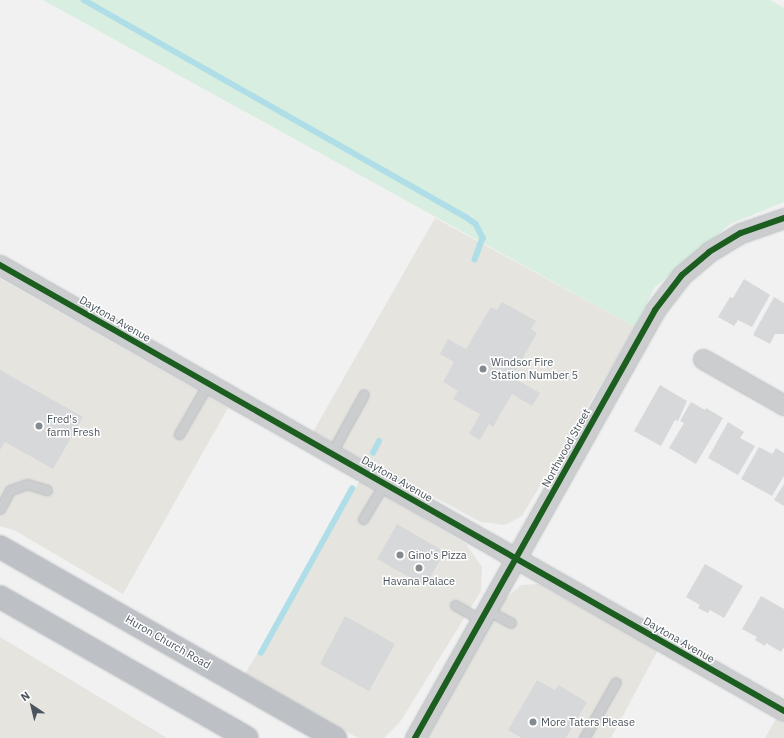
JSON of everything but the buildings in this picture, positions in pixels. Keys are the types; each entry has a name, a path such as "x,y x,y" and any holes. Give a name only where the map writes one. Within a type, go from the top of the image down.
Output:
{"highway":[{"name":"Huron Church Road","path":"0,547 335,738"},
{"path":"0,597 247,738"}],"street":[{"name":"Northwood Street","path":"415,738 655,310 682,275 710,252 741,233 784,218"},
{"name":"Daytona Avenue","path":"0,265 784,711"},
{"path":"703,359 784,405"}],"lane":[{"path":"179,434 208,384"},
{"path":"331,454 364,394"},
{"path":"0,509 10,490 27,484 47,490"},
{"path":"363,519 384,484"},
{"path":"455,605 511,623"},
{"path":"584,738 616,682"}],"shaded area":[{"path":"435,218 635,327 522,516 505,525 481,522 313,432"},
{"path":"0,279 228,408 123,594 14,530 0,526"},
{"path":"360,481 466,544 482,567 481,591 400,722 384,738 358,738 245,674"},
{"path":"538,584 658,650 611,738 427,738 503,601 521,585"},
{"path":"0,637 167,738 0,738"},
{"path":"776,719 784,723 784,738 765,738"}],"green space":[{"path":"43,0 770,0 784,8 784,202 730,224 689,258 655,287 635,327"}],"waterway":[{"path":"84,0 466,217 476,224 483,238 475,260"},
{"path":"373,453 379,441"},
{"path":"261,653 352,489"}],"cycle path":[{"path":"415,738 655,310 682,275 709,252 741,233 784,218"},
{"path":"0,265 784,711"}],"place":[{"name":"Windsor Fire Station Number 5","path":"483,369"},
{"name":"Fred's farm Fresh","path":"39,426"},
{"name":"Gino's Pizza","path":"400,555"},
{"name":"Havana Palace","path":"419,568"},
{"name":"More Taters Please","path":"533,722"}]}
